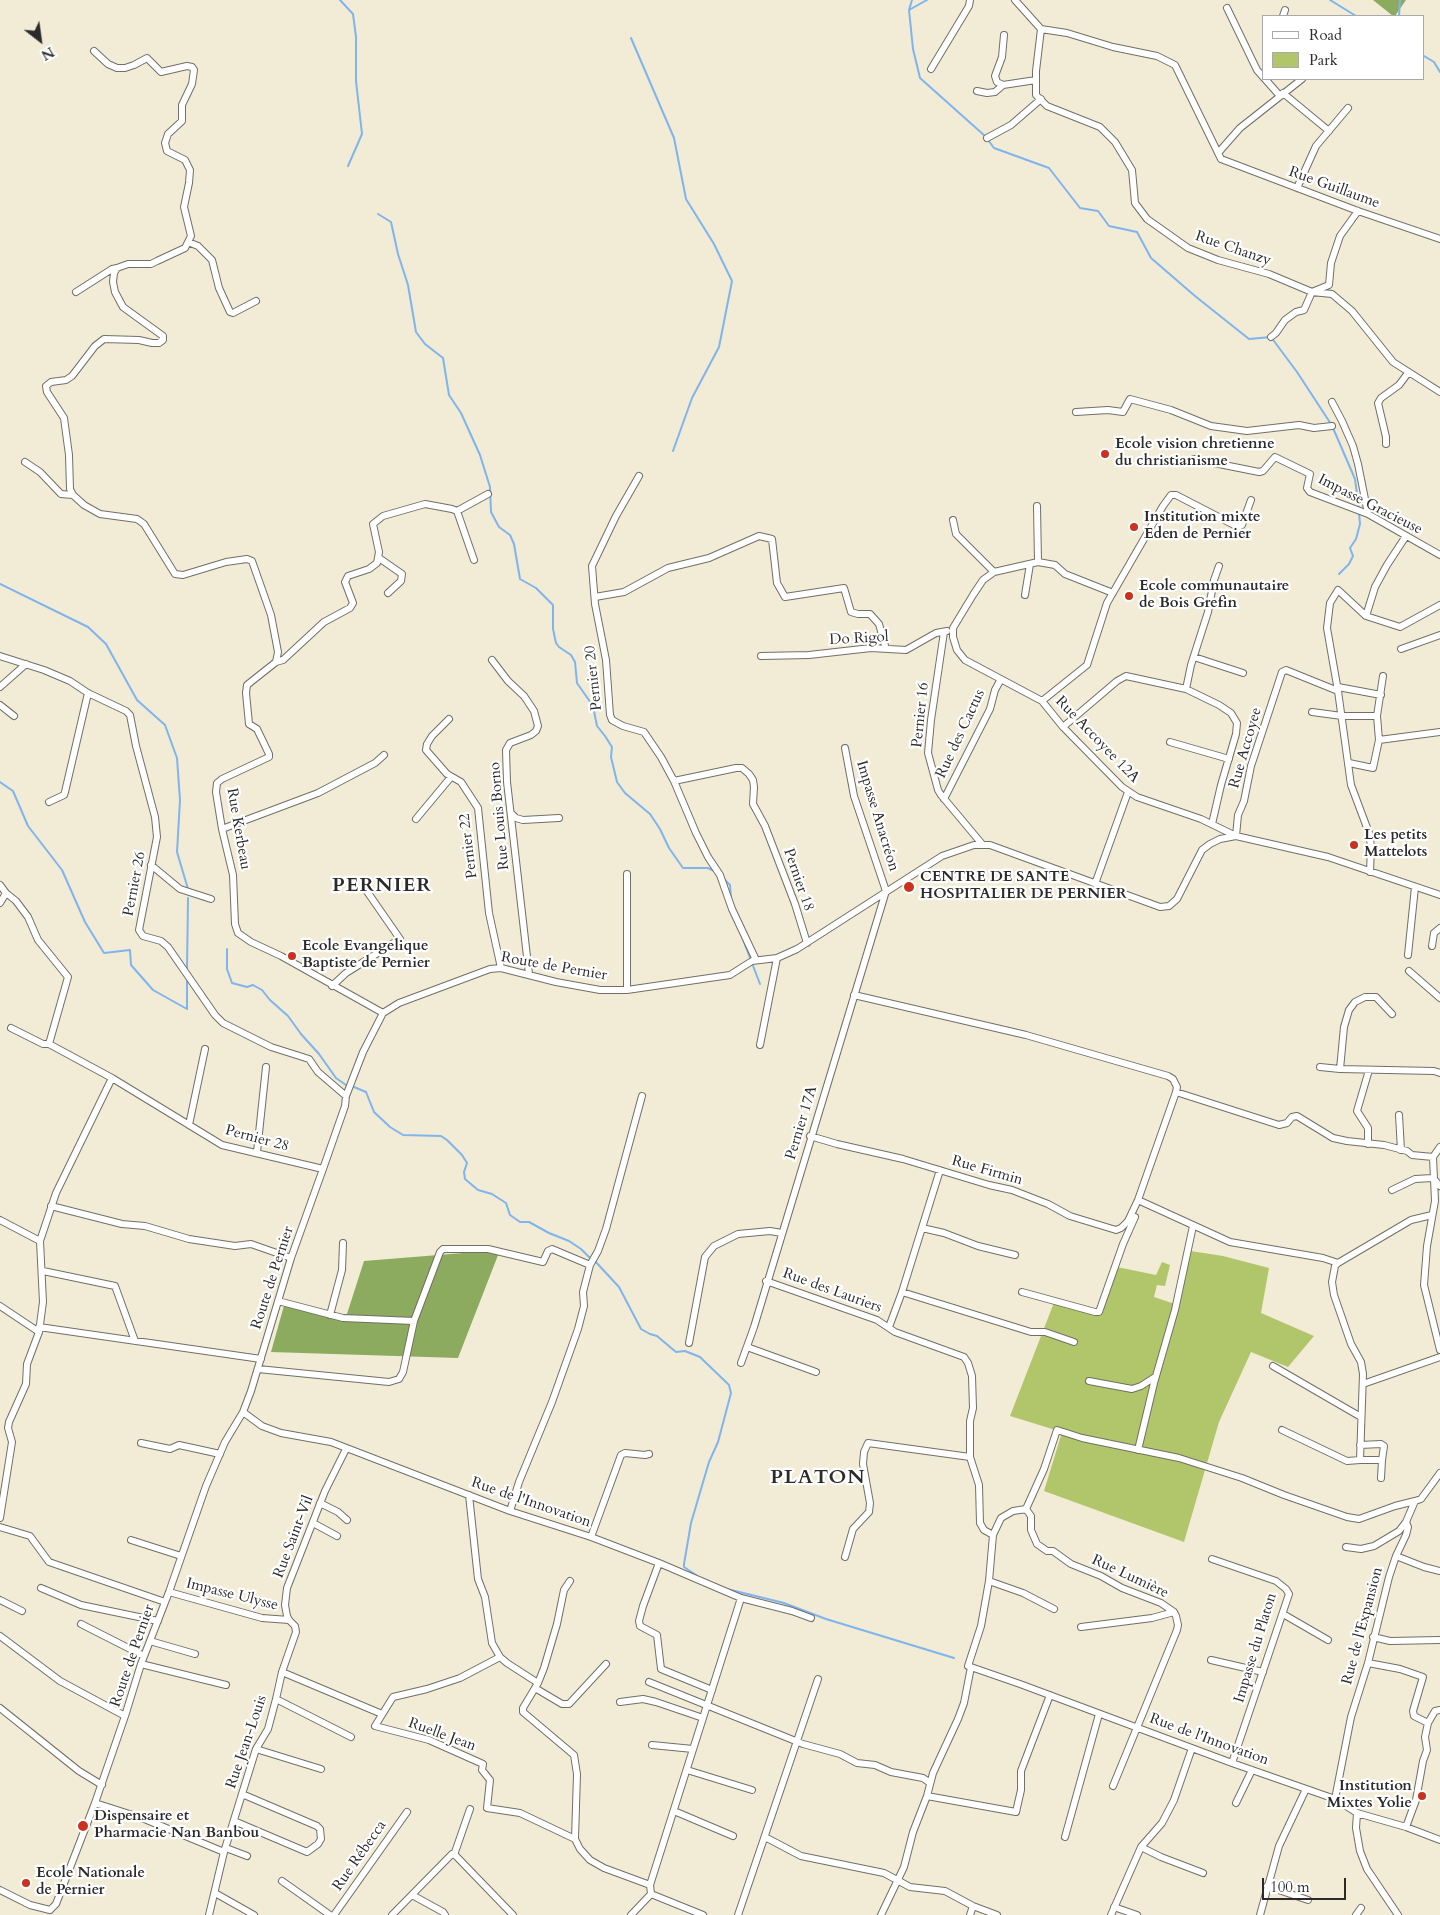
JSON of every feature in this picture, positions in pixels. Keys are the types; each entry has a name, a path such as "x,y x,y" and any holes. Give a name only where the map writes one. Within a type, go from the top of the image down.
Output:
{"street":[{"path":"931,69 966,11 970,0"},
{"path":"1015,0 1042,29 1067,33 1113,47 1157,56 1175,65 1219,156 1240,128 1301,80"},
{"path":"1227,8 1257,70 1262,76"},
{"path":"987,138 1012,125 1041,99 1036,95 1036,80 1042,29"},
{"path":"1003,85 997,82 995,76 1002,57 1004,35"},
{"path":"76,292 112,269 128,264 151,264 157,262 185,248 191,236 184,207 190,170 186,160 168,151 165,143 168,134 182,121 182,105 192,84 194,70 187,66 162,72 147,58 125,68 117,68 108,64 94,51"},
{"path":"977,90 995,92 1003,85 1036,80"},
{"path":"1266,80 1282,95 1329,131"},
{"name":"Rue Chanzy","path":"1041,99 1047,106 1100,127 1115,142 1132,170 1135,203 1147,219 1188,248 1218,260 1269,274 1312,292 1332,294 1352,311 1393,362 1440,392"},
{"path":"1298,188 1316,146 1348,108"},
{"name":"Rue Guillaume","path":"1219,156 1358,211 1440,239"},
{"path":"1271,338 1285,320 1296,312 1304,310 1312,292 1329,286 1331,263 1340,236 1358,211"},
{"path":"188,242 198,246 212,260 219,288 230,312 233,313 256,301"},
{"path":"117,268 114,273 113,282 115,292 123,307 163,336 163,340 152,342 104,339 95,346 72,376 66,380 51,382 46,386 47,392 64,418 69,455 70,489 73,495 84,505 100,514 137,519 144,524 175,574 182,575 226,562 247,559 252,561 271,615 278,652 276,662 283,660 324,622 350,608 353,604 346,582 348,576 369,569 376,564 380,552 373,524 378,519 425,504 457,511 488,494"},
{"path":"1386,444 1378,403 1381,398 1399,385 1408,373"},
{"path":"1076,412 1108,410 1123,412 1130,400 1171,410 1211,426 1246,431 1299,425 1314,428 1332,426"},
{"path":"1332,402 1353,446 1368,514"},
{"name":"Impasse Gracieuse","path":"1194,459 1259,472 1263,471 1275,457 1310,474 1307,488 1310,492 1368,514 1440,555"},
{"path":"25,462 40,472 61,494 73,495"},
{"name":"Pernier 20","path":"639,476 616,516 592,566 595,597 606,660 610,715 612,720 623,726 644,732 661,757 674,781 696,833 720,875 732,909 756,960"},
{"path":"1042,701 1087,665 1107,603 1171,495 1176,494 1216,517 1238,527 1241,527 1251,500"},
{"path":"1037,506 1038,562"},
{"path":"457,511 474,560"},
{"path":"953,520 956,534 994,572"},
{"path":"595,597 624,592 668,568 709,558 759,536 772,540 777,583 785,597 844,588 851,612 870,614 879,624 886,649"},
{"path":"1366,616 1375,587 1406,536"},
{"path":"379,558 402,574 401,581 388,593"},
{"path":"953,628 982,580 994,572 1038,562 1055,565 1065,574 1113,593"},
{"path":"1025,595 1030,564"},
{"path":"1186,689 1219,566"},
{"path":"1370,872 1371,846 1369,832 1353,793 1327,628 1330,603 1338,590 1366,616 1400,627 1440,604"},
{"name":"Do Rigol","path":"761,656 808,656 871,648 906,650 936,633 953,628"},
{"name":"Rue Accoyee 12A","path":"953,628 954,644 965,660 1042,701 1063,727 1128,792 1144,800 1212,824 1236,836"},
{"name":"Pernier 16","path":"944,632 928,753 938,790 982,844"},
{"path":"1401,649 1440,635"},
{"name":"Pernier 26","path":"0,656 70,681 88,693 126,710 130,715 136,746 155,817 157,837 139,930 143,936 161,941 168,947 223,1024 271,1047 309,1059 318,1072 346,1096"},
{"path":"1194,657 1243,673"},
{"name":"Rue Louis Borno","path":"492,660 508,681 524,696 534,711 538,726 536,732 510,743 506,750 510,812 529,974"},
{"name":"Rue Kerbeau","path":"276,662 250,680 246,693 249,724 257,729 269,754 268,757 222,779 218,783 216,792 222,829 233,875 235,924 238,933 383,1013"},
{"path":"0,687 26,664"},
{"name":"Rue Accoyee","path":"1236,836 1238,815 1244,801 1251,766 1282,672 1286,670 1338,689"},
{"path":"1063,727 1111,685 1126,676 1186,689 1219,705 1231,713 1237,723 1212,824"},
{"path":"1349,763 1373,768 1379,740 1376,716 1383,676"},
{"name":"Rue des Cactus","path":"944,799 990,709 1001,679"},
{"path":"1338,689 1381,695"},
{"path":"49,802 64,795 66,792 88,693"},
{"path":"0,706 14,716"},
{"path":"1312,712 1342,716 1376,716"},
{"name":"Pernier 22","path":"449,719 432,736 426,748 428,753 451,777 461,782 478,808 489,913 501,968"},
{"path":"1379,740 1440,732"},
{"path":"1170,742 1228,759"},
{"name":"Impasse Anacréon","path":"845,748 854,796 886,891"},
{"path":"222,829 318,793 375,763 384,755"},
{"name":"Pernier 18","path":"674,781 726,769 746,770 753,780 753,804 765,826 795,904 806,943"},
{"path":"416,819 451,777"},
{"path":"1095,884 1128,792"},
{"path":"510,812 516,818 524,820 559,818"},
{"name":"Route de Pernier","path":"0,1890 49,1913 56,1904 102,1785 141,1664 169,1592 206,1486 220,1454 243,1412 258,1369 291,1258 345,1106 346,1096 383,1013 400,1003 441,986 490,969 501,968 556,982 600,990 627,990 721,978 756,960 777,958 806,943 942,856 962,848 982,844 1026,857 1160,907 1169,906 1177,899 1202,850 1220,839 1236,836 1328,857 1440,895"},
{"path":"151,865 184,891 211,899"},
{"path":"627,874 627,990"},
{"path":"0,885 16,901 24,912 38,940 68,977 49,1044"},
{"path":"1408,954 1415,887"},
{"path":"332,986 346,973 400,939 366,890"},
{"name":"Pernier 17A","path":"741,1363 886,891"},
{"path":"0,903 6,893"},
{"path":"1432,946 1434,933 1440,928"},
{"path":"760,1045 777,958"},
{"path":"1409,971 1440,998"},
{"path":"854,995 1033,1037 1159,1073 1172,1079 1177,1086 1140,1201 1099,1312 1022,1292"},
{"path":"1340,1069 1344,1027 1349,1010 1355,1002 1365,997 1376,997 1382,1001 1392,1014"},
{"name":"Pernier 28","path":"11,1028 42,1044 49,1044 112,1078 222,1145 323,1169"},
{"path":"189,1125 205,1049"},
{"path":"256,1152 266,1067"},
{"path":"1320,1067 1434,1071 1440,1073"},
{"path":"1368,1144 1368,1128 1358,1111 1370,1070"},
{"path":"0,1518 2,1492 12,1442 8,1428 9,1422 26,1384 27,1364 39,1329 43,1302 40,1241 56,1193 112,1078"},
{"path":"1176,1092 1279,1125 1287,1123 1292,1117 1297,1116 1333,1138 1401,1150 1412,1155 1434,1157"},
{"path":"510,1511 519,1482 552,1402 578,1329 584,1306 583,1292 590,1265 598,1251 606,1229 642,1096"},
{"path":"1399,1115 1401,1150"},
{"name":"Rue Firmin","path":"810,1136 1012,1190 1048,1204 1070,1216 1116,1230 1128,1221 1140,1201"},
{"path":"1440,1147 1434,1157 1435,1201 1427,1246 1424,1285 1440,1350"},
{"path":"889,1327 902,1292 940,1170"},
{"path":"1433,1178 1440,1186"},
{"path":"1392,1190 1415,1179 1433,1178"},
{"path":"1140,1201 1230,1242 1323,1258 1338,1264"},
{"path":"51,1206 122,1224 145,1226 188,1238 235,1246 251,1244 291,1258"},
{"path":"1360,1460 1361,1362 1351,1344 1334,1295 1332,1282 1335,1266 1411,1220 1432,1215"},
{"path":"0,1220 40,1241"},
{"path":"1138,1450 1155,1378 1175,1310 1193,1226"},
{"path":"922,1228 944,1233 978,1246 1015,1255"},
{"path":"689,1343 705,1257 714,1246 738,1234 770,1231 782,1233"},
{"path":"330,1315 342,1270 343,1243"},
{"path":"258,1369 394,1382 403,1372 414,1321 440,1252 443,1249 488,1249 542,1262 545,1260 548,1251 552,1250 590,1265"},
{"path":"42,1271 115,1286 135,1341"},
{"name":"Rue des Lauriers","path":"766,1281 877,1320 895,1332 964,1357 972,1376 973,1408 970,1421 970,1457 979,1486 980,1523 984,1530 993,1535"},
{"path":"902,1292 1031,1332 1045,1332 1074,1342"},
{"path":"278,1301 343,1318 414,1321"},
{"path":"0,1306 39,1329 261,1359"},
{"path":"747,1347 816,1372"},
{"path":"1362,1384 1440,1357"},
{"path":"1273,1366 1361,1417"},
{"path":"1089,1381 1132,1389 1155,1378"},
{"name":"Rue de l'Innovation","path":"243,1412 262,1426 281,1433 330,1442 510,1511 591,1537 660,1563 741,1598 792,1610 811,1618"},
{"path":"881,1915 904,1867 913,1832 930,1783 966,1696 969,1667 981,1626 990,1580 993,1535 1001,1518 1013,1511 1026,1509 1044,1469 1057,1430 1082,1438 1179,1458 1242,1478 1347,1517 1359,1519 1415,1501"},
{"path":"1282,1430 1347,1461 1382,1460"},
{"path":"141,1443 170,1449 178,1445 220,1454"},
{"path":"845,1557 853,1530 869,1512 870,1503 863,1464 864,1452 868,1443 970,1457"},
{"path":"1360,1445 1378,1444 1384,1446 1381,1478"},
{"name":"Rue Saint-Vil","path":"295,1635 296,1629 289,1620 286,1605 287,1588 320,1503 346,1449"},
{"path":"591,1537 621,1456 625,1453 648,1454"},
{"name":"Rue de l'Expansion","path":"1335,1799 1351,1717 1368,1663 1373,1637 1396,1556 1406,1535 1408,1527 1406,1522 1415,1501 1421,1499 1440,1474"},
{"path":"469,1495 478,1579 485,1597 492,1644 500,1657 562,1704 569,1704 606,1664"},
{"path":"320,1503 338,1512 347,1520"},
{"name":"Rue Lumière","path":"1026,1509 1031,1516 1031,1530 1037,1544 1072,1564 1101,1576 1122,1588 1161,1603 1174,1612 1178,1621 1177,1630 1113,1786"},
{"path":"1346,1547 1361,1549 1374,1546 1399,1531 1406,1522"},
{"path":"313,1523 337,1536"},
{"path":"0,1527 32,1538 49,1562 165,1602"},
{"path":"131,1540 181,1556"},
{"path":"1396,1556 1424,1567 1440,1570"},
{"name":"Impasse du Platon","path":"1212,1559 1276,1581 1289,1594 1232,1763"},
{"path":"660,1563 643,1606 639,1621 640,1626 657,1635 661,1669 712,1690"},
{"path":"990,1580 1054,1609"},
{"path":"570,1581 564,1590 557,1624 537,1685 523,1708 523,1712 576,1758 577,1796 574,1826 575,1839 580,1850 590,1860 604,1868 650,1885"},
{"path":"41,1588 81,1605 158,1621"},
{"name":"Impasse Ulysse","path":"169,1592 262,1618 289,1620"},
{"path":"631,1915 651,1894 650,1885 741,1598"},
{"path":"0,1600 22,1611"},
{"path":"1081,1627 1152,1618 1174,1612"},
{"path":"1283,1614 1328,1640"},
{"path":"81,1624 144,1656"},
{"name":"Rue Jean-Louis","path":"209,1915 225,1850 256,1748 268,1729 282,1672 295,1635"},
{"path":"0,1636 60,1682 125,1716"},
{"path":"1373,1637 1390,1641 1440,1640"},
{"path":"150,1641 195,1654"},
{"path":"282,1672 382,1714 393,1697 427,1689 460,1678 500,1657"},
{"path":"1211,1660 1263,1672"},
{"path":"1368,1663 1400,1669 1423,1677 1413,1711 1414,1716 1428,1722"},
{"path":"141,1664 226,1685"},
{"name":"Rue de l'Innovation","path":"969,1667 1335,1799 1357,1813 1406,1827 1440,1840"},
{"path":"740,1914 796,1740 818,1679"},
{"path":"649,1682 796,1740 840,1754 857,1763 875,1765 891,1772 923,1778 930,1783"},
{"path":"927,1796 1016,1812 1021,1790 1021,1771 1050,1695"},
{"path":"276,1699 351,1737"},
{"path":"620,1702 637,1700 656,1702 703,1718"},
{"path":"0,1708 78,1771 102,1785"},
{"path":"1406,1827 1416,1800 1423,1761 1427,1750 1425,1736 1428,1722 1435,1711 1440,1710"},
{"name":"Ruelle Jean","path":"382,1714 375,1726 429,1740 483,1764 482,1770 488,1776 490,1784 487,1808 520,1813 575,1839"},
{"path":"1065,1837 1099,1714"},
{"path":"652,1744 693,1749"},
{"path":"256,1748 321,1769"},
{"path":"1111,1915 1141,1847 1162,1823 1174,1800 1192,1748"},
{"path":"687,1770 752,1790"},
{"path":"1236,1803 1252,1770"},
{"path":"1260,1915 1279,1846 1306,1789"},
{"path":"234,1821 307,1852 318,1844 321,1839 320,1829 317,1826 242,1794"},
{"path":"95,1803 142,1818 225,1850 247,1856"},
{"path":"392,1915 452,1855 470,1809"},
{"path":"674,1811 733,1836"},
{"name":"Rue Rébecca","path":"334,1915 407,1812"},
{"path":"1357,1813 1356,1828 1360,1851 1367,1870 1398,1915"},
{"path":"765,1837 801,1856 884,1873 910,1887 945,1891 973,1906 997,1915"},
{"path":"1141,1847 1161,1858 1203,1874"},
{"path":"452,1855 514,1915"},
{"path":"282,1881 330,1915"},
{"path":"1267,1886 1308,1900"},
{"path":"215,1893 254,1915"},
{"path":"651,1894 702,1915"},
{"path":"412,1895 443,1912 445,1915"},
{"path":"970,1915 973,1906"},
{"path":"1114,1907 1138,1915"},
{"path":"1356,1915 1361,1908"}],"green space":[{"path":"1373,0 1406,0 1396,15 1392,15"},
{"path":"500,1250 458,1358 271,1352 285,1302 346,1317 364,1261"},
{"path":"1184,1250 1223,1256 1269,1268 1261,1313 1314,1336 1288,1367 1251,1352 1219,1422 1184,1542 1044,1491 1062,1432 1010,1416 1055,1300 1101,1315 1117,1267 1156,1275 1162,1262 1170,1265 1165,1286 1157,1285 1154,1297 1175,1304 1179,1296"}],"waterway":[{"path":"340,0 353,14 356,37 356,81 362,134 348,166"},
{"path":"909,10 912,0"},
{"path":"927,0 909,10 913,49 920,78 985,136"},
{"path":"1330,0 1354,15"},
{"path":"1399,15 1400,0"},
{"path":"631,38 674,138 686,199 714,244 732,281 719,347 692,398 673,451"},
{"path":"1425,57 1434,62 1440,72"},
{"path":"988,140 994,148 1049,168 1080,208 1098,211 1109,226 1137,232 1151,258 1249,339 1271,337 1297,372 1331,424"},
{"path":"378,214 391,222 398,254 408,285 416,332 425,344 443,358 449,395 461,413 480,455 490,487 491,512 499,527 510,535 514,544 520,579 536,588 553,605 553,629 556,643 571,655 575,662 577,683 593,706 597,726 612,747 611,757 617,782 625,793 650,814 669,848 683,868 708,868 714,871"},
{"path":"1333,428 1355,479 1359,509"},
{"path":"1339,574 1349,564 1353,556 1350,548 1356,539 1360,524 1359,513"},
{"path":"0,584 88,627 106,644 137,700 165,725 177,758 180,800 177,852 188,889"},
{"path":"0,782 13,791 28,826 62,870 85,922 104,953 130,950 131,965 153,990 187,1009 187,980"},
{"path":"724,879 730,885 731,899"},
{"path":"187,970 188,898"},
{"path":"742,937 760,984"},
{"path":"227,949 227,969 232,983 247,987 253,985 262,990 288,1016 336,1078 346,1085"},
{"path":"354,1087 366,1092 374,1112 390,1127 403,1135 441,1136 447,1140 467,1163 464,1172 465,1179 478,1190 492,1194 506,1203 510,1215 520,1222 529,1222 569,1241 590,1258"},
{"path":"594,1260 619,1287 641,1329 657,1336 676,1352 685,1351 700,1357 729,1385 731,1393 718,1442 709,1462 691,1523 684,1567 696,1575"},
{"path":"727,1589 784,1603 826,1619 954,1658"}],"place":[{"name":"Ecole vision chretienne du christianisme","path":"1105,454"},
{"name":"Institution mixte Eden de Pernier","path":"1134,527"},
{"name":"Ecole communautaire de Bois Grefin","path":"1129,596"},
{"name":"Les petits Mattelots","path":"1354,845"},
{"name":"CENTRE DE SANTE HOSPITALIER DE PERNIER","path":"909,887"},
{"name":"Ecole Evangelique Baptiste de Pernier","path":"292,956"},
{"name":"Institution Mixtes Yolie","path":"1422,1796"},
{"name":"Dispensaire et Pharmacie Nan Banbou","path":"83,1826"},
{"name":"Ecole Nationale de Pernier","path":"26,1883"}],"district":[{"name":"PERNIER","path":"382,886"},
{"name":"PLATON","path":"818,1478"}]}
